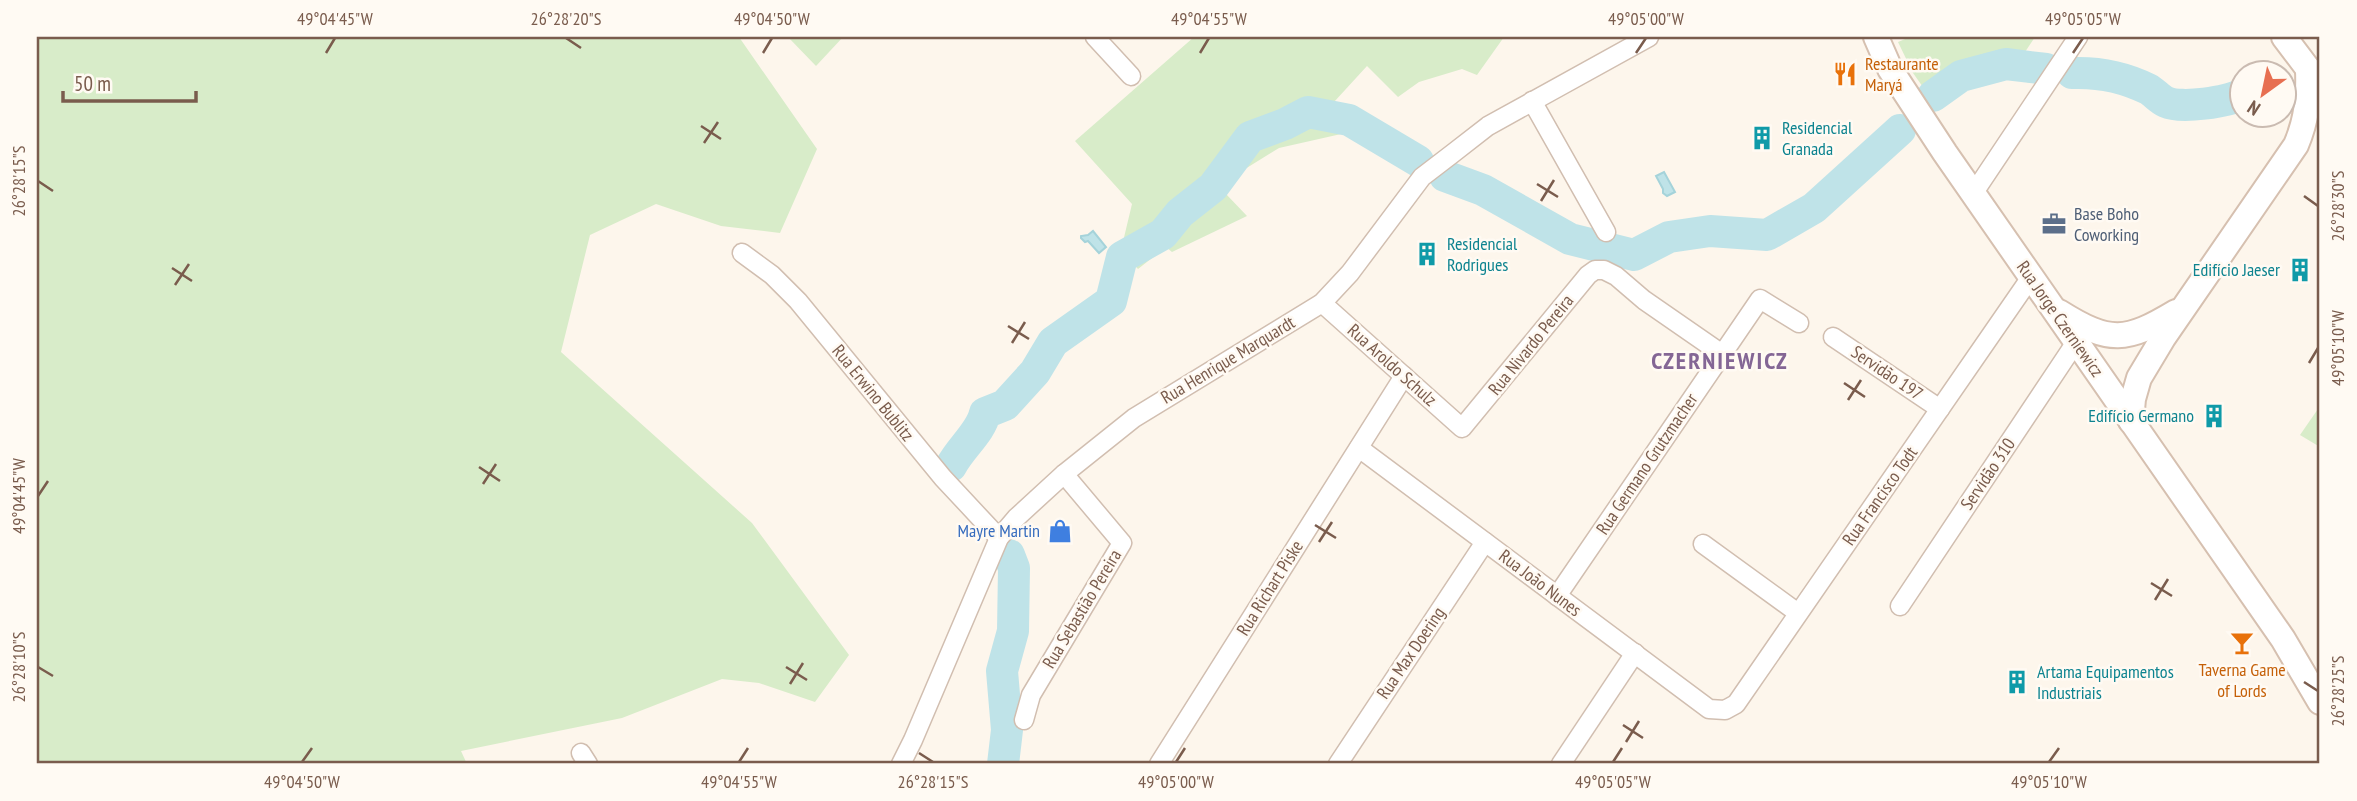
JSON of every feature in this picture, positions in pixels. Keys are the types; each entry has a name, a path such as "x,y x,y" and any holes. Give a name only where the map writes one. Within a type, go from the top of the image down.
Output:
{"main road":[{"name":"Rua Jorge Czerniewicz","path":"1876,37 1890,69 1973,194 2283,639 2320,702"},
{"path":"2131,421 2139,378 2180,310 2296,145 2307,115 2314,77 2284,37"},
{"path":"2296,145 2320,133"},
{"path":"2053,308 2086,327 2119,336 2135,334 2180,310"}],"street":[{"path":"1096,37 1131,76"},
{"name":"Rua Henrique Marquardt","path":"901,764 914,740 999,538 1016,518 1063,474 1134,418 1322,303 1350,273 1422,177 1488,126 1649,37"},
{"path":"1973,194 2078,37"},
{"path":"1532,101 1606,232"},
{"name":"Rua Erwino Bublitz","path":"742,253 772,275 798,301 943,478 999,538"},
{"name":"Rua Nivardo Pereira","path":"1462,428 1588,275 1595,270 1604,270 1616,276 1644,300 1723,354"},
{"name":"Rua Francisco Todt","path":"1725,710 1736,704 2031,277"},
{"name":"Rua Germano Grutzmacher","path":"1557,596 1760,299 1799,323"},
{"name":"Rua Aroldo Schulz","path":"1322,303 1462,428"},
{"name":"Servidão 197","path":"1833,337 1940,409"},
{"name":"Servidão 310","path":"1900,606 2077,342"},
{"name":"Rua Richart Piske","path":"1159,764 1404,376"},
{"name":"Rua João Nunes","path":"1359,448 1709,709 1725,710"},
{"name":"Rua Sebastião Pereira","path":"1024,720 1031,695 1122,543 1063,474"},
{"name":"Rua Max Doering","path":"1338,764 1485,542"},
{"path":"1703,544 1798,613"},
{"path":"1561,764 1635,653"}],"green space":[{"path":"37,37 739,37 817,149 780,233 721,226 656,204 590,235 561,352 752,523 849,655 815,702 759,683 722,679 622,718 461,751 467,764 37,764"},
{"path":"788,37 843,37 816,66"},
{"path":"1194,37 1504,37 1477,75 1462,69 1419,82 1398,97 1367,66 1334,102 1346,116 1417,157 1411,164 1366,135 1350,132 1279,148 1245,169 1226,194 1247,216 1172,252 1166,247 1138,269 1121,250 1132,204 1075,141"},
{"path":"1910,37 2035,37 2023,55 2041,67 2030,83 2010,77 1975,80 1937,107 1913,73 1898,42"},
{"path":"2320,406 2320,447 2300,435"}],"water":[{"path":"1664,172 1675,192 1667,196 1656,176"},
{"path":"1093,231 1106,247 1099,253 1088,241 1085,242 1081,238"}],"waterway":[{"path":"1933,96 1961,76 2006,64 2046,69"},
{"path":"2072,73 2121,78 2148,89 2163,101 2173,104 2204,104 2228,99"},
{"path":"951,466 979,427 985,413 1005,405 1035,372 1053,342 1111,301 1122,257 1163,234 1180,213 1213,187 1250,137 1308,112 1349,120 1418,161"},
{"path":"1445,176 1483,190 1570,239 1634,255 1669,237 1710,231 1767,235 1814,208 1900,130"},
{"path":"1003,764 1007,730 1002,671 1013,631 1014,568 1009,555"}],"place":[{"name":"Restaurante Maryá","path":"1845,74"},
{"name":"Residencial Granada","path":"1762,138"},
{"name":"Base Boho Coworking","path":"2054,224"},
{"name":"Residencial Rodrigues","path":"1427,254"},
{"name":"Edifício Jaeser","path":"2300,270"},
{"name":"Edifício Germano","path":"2214,416"},
{"name":"Mayre Martin","path":"1060,531"},
{"name":"Taverna Game of Lords","path":"2242,643"},
{"name":"Artama Equipamentos Industriais","path":"2017,682"}],"district":[{"name":"CZERNIEWICZ","path":"1720,361"}]}
